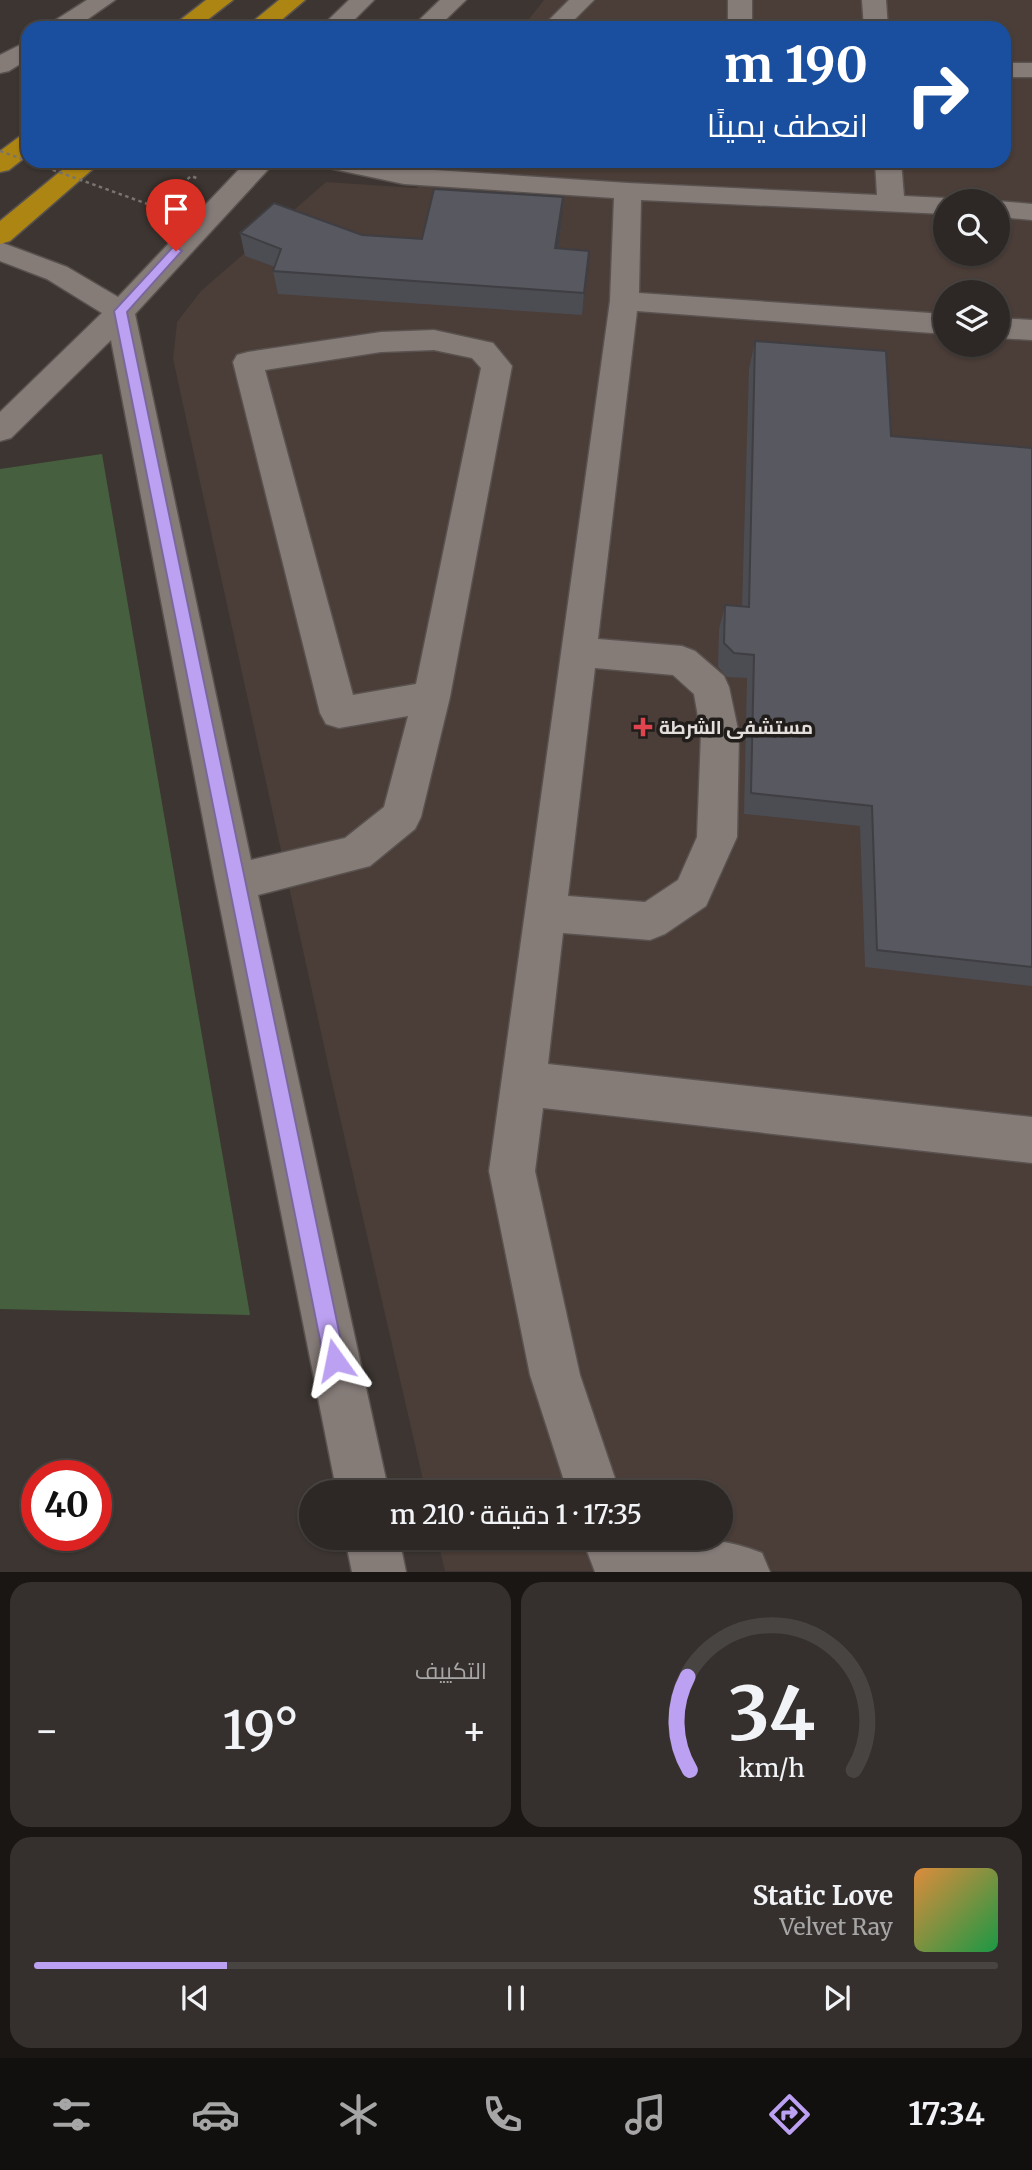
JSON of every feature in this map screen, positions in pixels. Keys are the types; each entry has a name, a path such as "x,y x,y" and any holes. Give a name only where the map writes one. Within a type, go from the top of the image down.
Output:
{"highway":[{"path":"192,21 221,0"},
{"path":"266,21 293,0"},
{"path":"0,164 21,148"},
{"path":"0,234 80,168"}],"street":[{"path":"71,21 103,0"},
{"path":"340,21 362,0"},
{"path":"431,21 454,0"},
{"path":"560,21 582,0"},
{"path":"740,0 740,21"},
{"path":"874,0 876,21"},
{"path":"0,66 21,52"},
{"path":"1011,70 1032,70"},
{"path":"0,429 32,401 255,168"},
{"path":"366,168 404,176 628,191 933,205"},
{"path":"889,168 891,202"},
{"path":"590,1480 555,1374 512,1171 624,301 628,191"},
{"path":"1010,210 1032,212"},
{"path":"0,251 57,273 120,311 359,1480"},
{"path":"624,301 933,323"},
{"path":"1010,329 1032,330"},
{"path":"235,882 356,853 401,817 432,697 497,366 482,350 434,341 381,342 248,362 339,713 432,697"},
{"path":"546,913 650,921 692,893 716,837 720,734 711,688 682,661 579,652"},
{"path":"524,1084 1032,1140"},
{"path":"374,1550 379,1572"},
{"path":"614,1550 615,1554 743,1572"}],"path":[{"path":"0,151 21,159"},
{"path":"47,168 156,207 191,176"}],"shaded area":[{"name":"مستشفى الشرطة","path":"544,0 1032,0 1032,1571 445,1571 440,1550 733,1550 733,1480 423,1480 335,1096 173,359 177,322 201,291 326,182 417,188 423,168 1011,168 1011,21 528,21"}],"green space":[{"path":"102,454 250,1315 0,1309 0,469"}],"building":[{"path":"434,189 563,197 555,248 589,251 584,293 273,271 281,249 240,233 274,203 362,235 422,239"},
{"path":"755,341 886,351 891,436 1032,448 1032,967 877,950 872,806 751,793 754,655 734,653 724,643 725,605 749,607"}],"place":[{"name":"مستشفى الشرطة","path":"643,727"}],"route":[{"path":"176,251 120,311 229,855 335,1360"}]}
